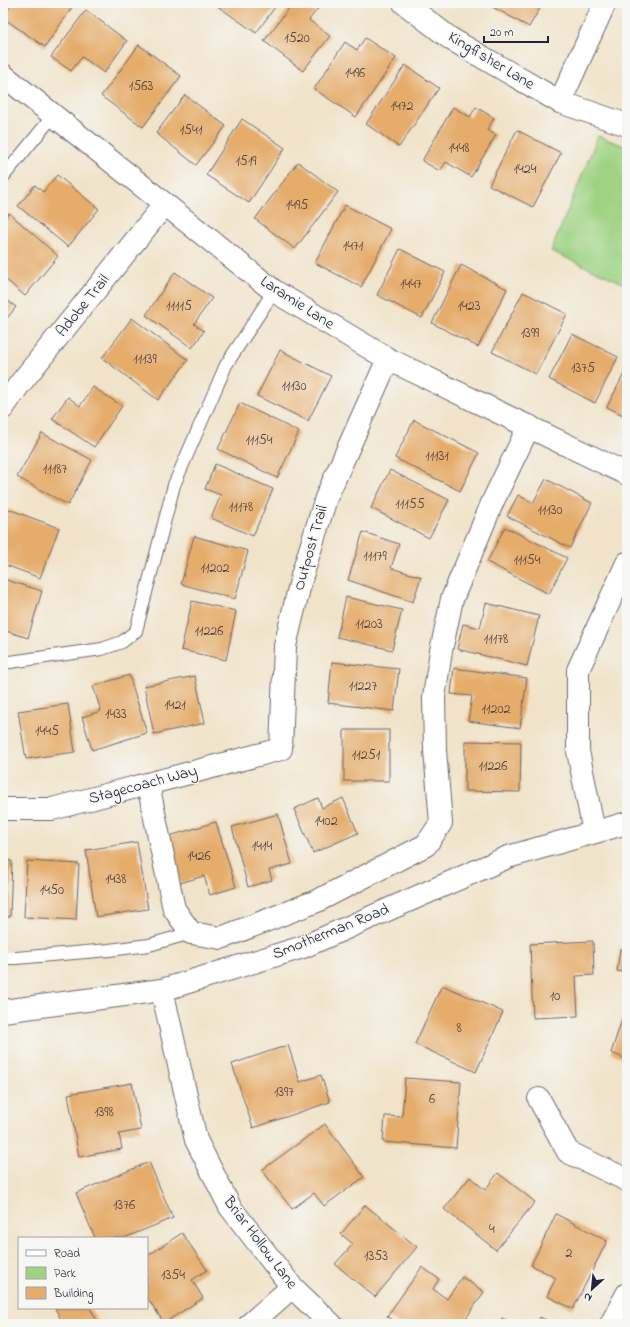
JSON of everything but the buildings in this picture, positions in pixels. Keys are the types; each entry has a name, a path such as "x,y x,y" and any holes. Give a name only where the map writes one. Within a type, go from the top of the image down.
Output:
{"street":[{"name":"Kingfisher Lane","path":"404,3 451,39 560,102 627,125"},
{"path":"560,102 605,3"},
{"name":"Laramie Lane","path":"3,75 164,205 274,291 388,359 627,474"},
{"name":"Adobe Trail","path":"3,408 19,385 164,205"},
{"name":"Outpost Trail","path":"281,749 285,646 302,576 326,498 388,359"},
{"path":"148,784 174,909 191,933 221,938 317,901 426,845 441,823 435,750 434,697 441,651 452,599 493,501 529,426"},
{"path":"594,832 578,751 578,670 627,563"},
{"name":"Stagecoach Way","path":"3,809 52,809 281,749"},
{"name":"Smotherman Road","path":"3,1011 162,990 303,947 508,857 627,823"},
{"name":"Briar Hollow Lane","path":"162,990 196,1140 230,1207 292,1287 331,1324"},
{"path":"539,1099 568,1152 627,1180"},
{"path":"250,1324 292,1287"},
{"path":"611,1324 627,1294"}],"lane":[{"path":"3,177 53,116"},
{"path":"3,663 102,649 122,642 136,631 174,485 226,365 274,291"},
{"path":"3,958 142,946 191,933"}],"green space":[{"path":"598,136 627,147 627,285 551,251"}]}
